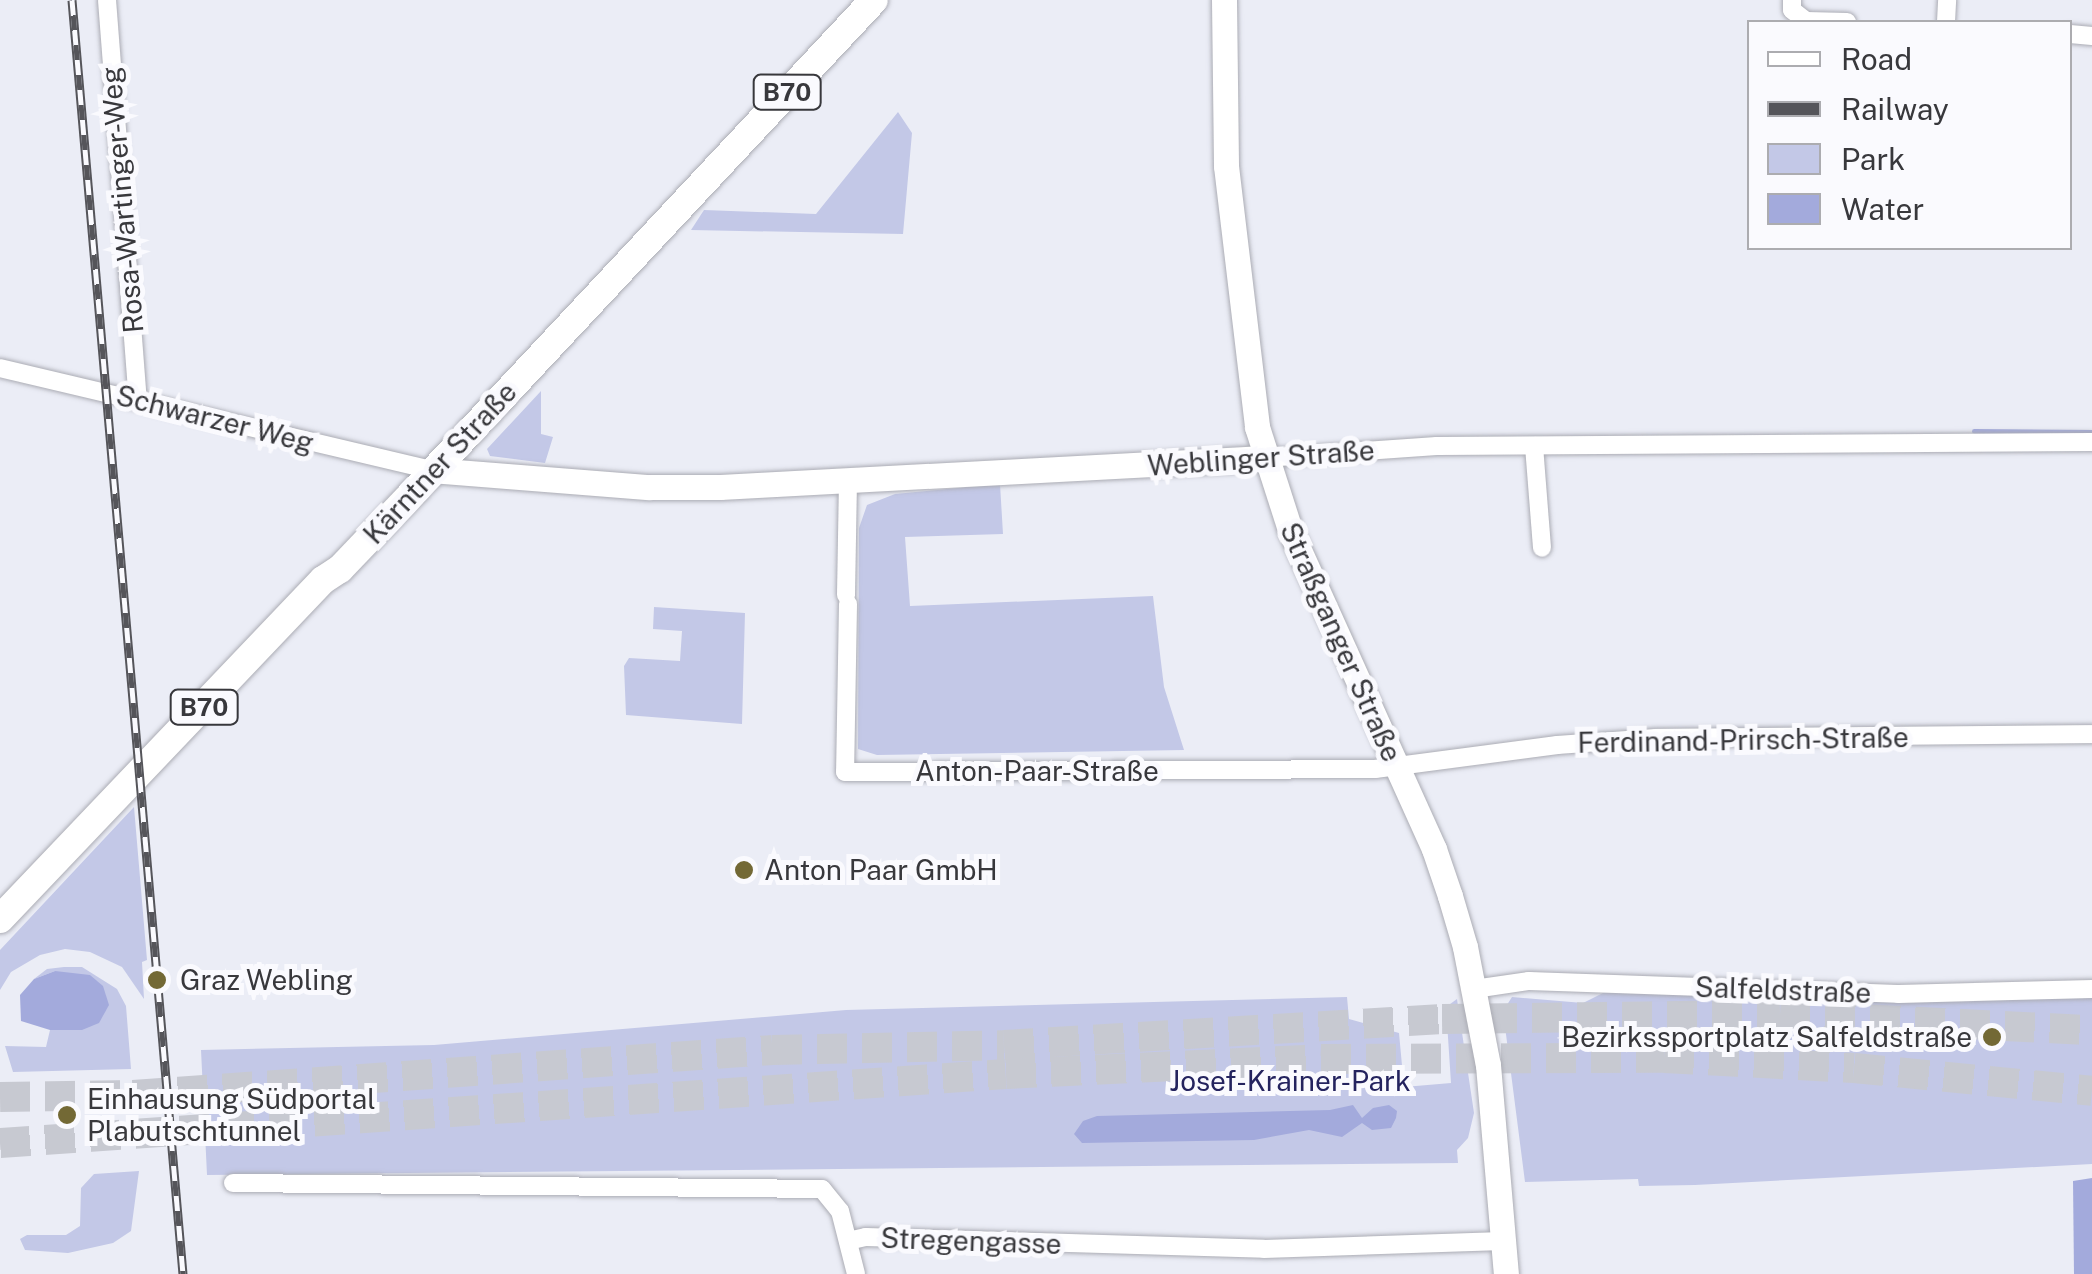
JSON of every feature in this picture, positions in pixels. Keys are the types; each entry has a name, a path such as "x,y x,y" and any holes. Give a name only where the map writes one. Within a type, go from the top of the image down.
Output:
{"main road":[{"name":"Kärntner Straße","path":"0,919 874,0"}],"street":[{"name":"Rosa-Wartinger-Weg","path":"106,0 138,400"},
{"name":"Straßganger Straße","path":"1224,0 1226,166 1246,356 1264,458 1290,530 1450,896 1474,988 1488,1065 1506,1274"},
{"path":"1792,0 1792,10 1805,20"},
{"path":"0,356 7,369"},
{"name":"Schwarzer Weg","path":"7,369 430,470"},
{"name":"Weblinger Straße","path":"430,470 649,486 848,482 1437,446 2092,442"},
{"path":"1534,446 1542,548"},
{"name":"Anton-Paar-Straße","path":"848,482 845,772 1322,770 1396,766"},
{"name":"Ferdinand-Prirsch-Straße","path":"1396,766 1556,745 1656,738 2092,734"},
{"name":"Salfeldstraße","path":"1474,988 1529,980 1880,993 2092,989"},
{"name":"Stregengasse","path":"233,1183 822,1189 837,1206 848,1241 866,1238 1264,1249 1504,1241"},
{"path":"848,1241 856,1274"}],"green space":[{"path":"898,112 912,133 903,234 691,230 704,210 816,214"},
{"path":"541,391 541,434 553,437 545,463 490,456 487,449"},
{"path":"1000,484 1003,534 905,537 910,606 1153,596 1164,687 1184,750 877,755 858,749 859,528 867,505 895,494"},
{"path":"654,607 745,613 742,724 626,715 624,666 629,658 680,661 682,631 653,629"},
{"path":"134,807 147,960 142,962 144,999 122,967 90,952 65,949 40,955 11,972 0,990 0,950"},
{"path":"82,967 117,989 126,1006 131,1069 13,1072 5,1046 46,1047 50,1030 82,1030 55,971 34,979 47,969"},
{"path":"1605,992 2092,997 2092,1164 1695,1185 1639,1186 1638,1179 1525,1182 1503,1011 1512,997 1583,1003"},
{"name":"Josef-Krainer-Park","path":"1347,997 1349,1019 1399,1033 1404,1087 1451,1083 1446,1007 1457,999 1474,1113 1468,1138 1457,1150 1458,1163 207,1175 201,1050 434,1045 846,1010"},
{"path":"139,1171 131,1231 113,1243 68,1253 25,1250 20,1239 27,1235 66,1235 80,1226 81,1188 94,1174"}],"water":[{"path":"55,971 90,975 103,986 109,1005 99,1023 82,1030 50,1030 21,1021 20,995 34,979"},
{"path":"1353,1105 1362,1118 1373,1108 1389,1105 1397,1111 1396,1118 1391,1128 1372,1130 1362,1123 1342,1137 1309,1130 1254,1140 1082,1143 1074,1134 1083,1121 1097,1116 1330,1110"},
{"path":"2092,1178 2092,1274 2074,1274 2073,1181"}],"waterway":[{"path":"1974,431 2092,432"}],"tunnel":[{"path":"0,1097 133,1095 772,1050 1004,1045 1442,1019 1780,1015 2092,1030"},
{"path":"0,1143 1006,1074 1321,1059 1664,1058 1854,1068 2092,1091"}],"railway":[{"path":"72,0 183,1274"}],"place":[{"name":"Anton Paar GmbH","path":"744,870"},
{"name":"Graz Webling","path":"157,980"},
{"name":"Bezirkssportplatz Salfeldstraße","path":"1992,1037"},
{"name":"Einhausung Südportal Plabutschtunnel","path":"67,1115"}]}
